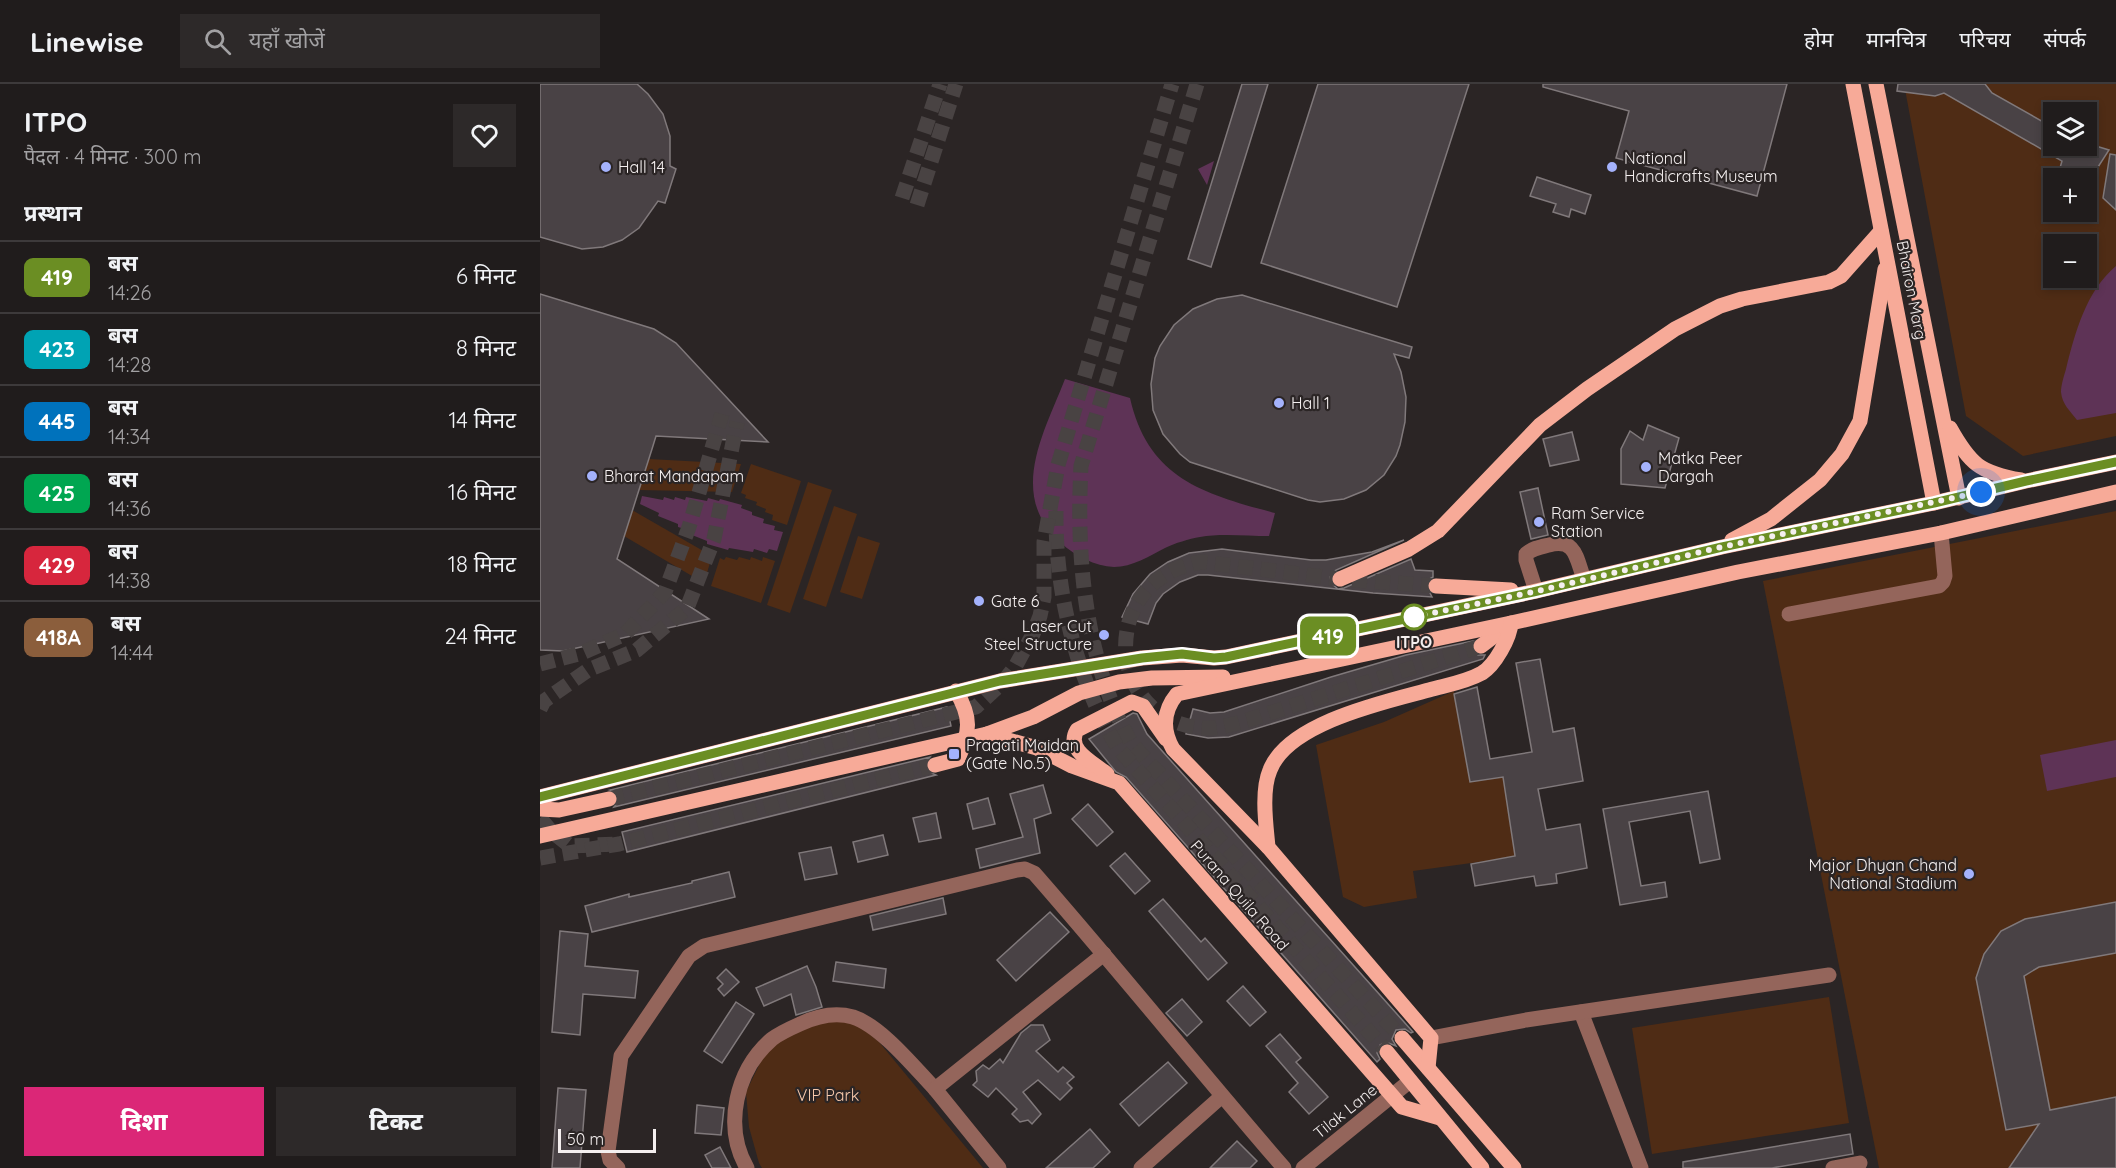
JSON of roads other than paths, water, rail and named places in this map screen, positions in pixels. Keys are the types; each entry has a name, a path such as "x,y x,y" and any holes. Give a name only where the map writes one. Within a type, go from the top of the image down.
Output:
{"main road":[{"name":"Bhairon Marg","path":"1853,84 1934,503"},
{"name":"Bhairon Marg","path":"1876,84 1959,498"},
{"path":"1340,579 1409,549 1438,531 1540,425 1587,389 1675,329 1720,306 1742,298 1835,279 1841,276 1881,231"},
{"path":"1722,547 1771,519 1820,480 1842,454 1860,421 1887,256"},
{"path":"1944,418 1962,448 1981,468 1994,476 2026,481"},
{"path":"540,796 1011,679 1142,658 1182,654 1214,658 1226,657 2116,462"},
{"path":"1173,749 1166,734 1165,717 1168,708 1178,694 1738,572 1941,533 2116,492"},
{"path":"1436,586 1534,591"},
{"path":"1481,646 1511,623"},
{"path":"1268,847 1264,808 1269,770 1284,747 1311,728 1387,701 1468,679 1484,672 1510,635 1511,623"},
{"path":"540,836 987,734 1034,717 1079,693 1119,682 1152,678 1247,678"},
{"path":"935,765 958,759 967,738 968,714 956,691"},
{"path":"1119,783 1077,750 1073,739 1077,730 1125,705 1136,703 1145,709 1173,749 1268,847 1431,1038 1428,1068"},
{"name":"Purana Quila Road","path":"987,734 1037,748 1072,766 1119,783 1402,1107 1440,1118"},
{"path":"540,809 559,810 609,799"},
{"path":"1402,1038 1514,1168"},
{"path":"1387,1052 1482,1168"}],"street":[{"path":"1788,614 1939,586 1945,576 1941,533"},
{"path":"1534,591 1526,554 1531,550 1560,542 1572,549 1584,579"},
{"path":"618,1168 610,1160 608,1151 621,1056 689,956 704,946 1025,869 1034,873 1284,1168"},
{"path":"935,1089 1104,954"},
{"path":"1431,1038 1526,1020 1829,975"},
{"path":"1581,1012 1641,1168"},
{"path":"747,1168 737,1140 734,1108 737,1093 754,1059 773,1039 807,1020 840,1014 863,1021 881,1034 935,1089 999,1168"},
{"name":"Tilak Lane","path":"1304,1168 1410,1081"},
{"path":"1141,1168 1222,1096"},
{"path":"1833,1168 1860,1163"}],"tunnel":[{"path":"902,198 940,84"},
{"path":"917,205 956,84"},
{"path":"609,799 976,707 1003,682 1015,667 1040,616 1044,597 1044,542 1058,465 1172,84"},
{"path":"1197,84 1081,466 1082,573 1094,644 1115,711 1131,743 1402,1038"},
{"path":"540,664 582,653 625,634 665,592 689,527 722,414"},
{"path":"540,709 544,701 588,670 637,650 687,608 714,539 737,422"},
{"path":"1056,511 1059,572 1071,634 1090,693 1118,748 1387,1052"},
{"path":"1436,586 1340,579 1202,562 1168,573 1144,593 1130,619 1126,648 1131,676 1146,701 1170,719 1203,728 1214,728 1248,720 1481,646"},
{"path":"540,858 619,844 935,765"},
{"path":"540,818 550,830 570,846 619,844"}],"place":[{"name":"Hall 14","path":"606,167"},
{"name":"National Handicrafts Museum","path":"1612,167"},
{"name":"Hall 1","path":"1279,403"},
{"name":"Matka Peer Dargah","path":"1646,467"},
{"name":"Bharat Mandapam","path":"592,476"},
{"name":"Ram Service Station","path":"1539,522"},
{"name":"Gate 6","path":"979,601"},
{"name":"ITPO","path":"1414,617"},
{"name":"Laser Cut Steel Structure","path":"1104,635"},
{"name":"Pragati Maidan (Gate No.5)","path":"954,754"},
{"name":"Major Dhyan Chand National Stadium","path":"1969,874"}],"park label":[{"name":"VIP Park","path":"828,1095"}]}
